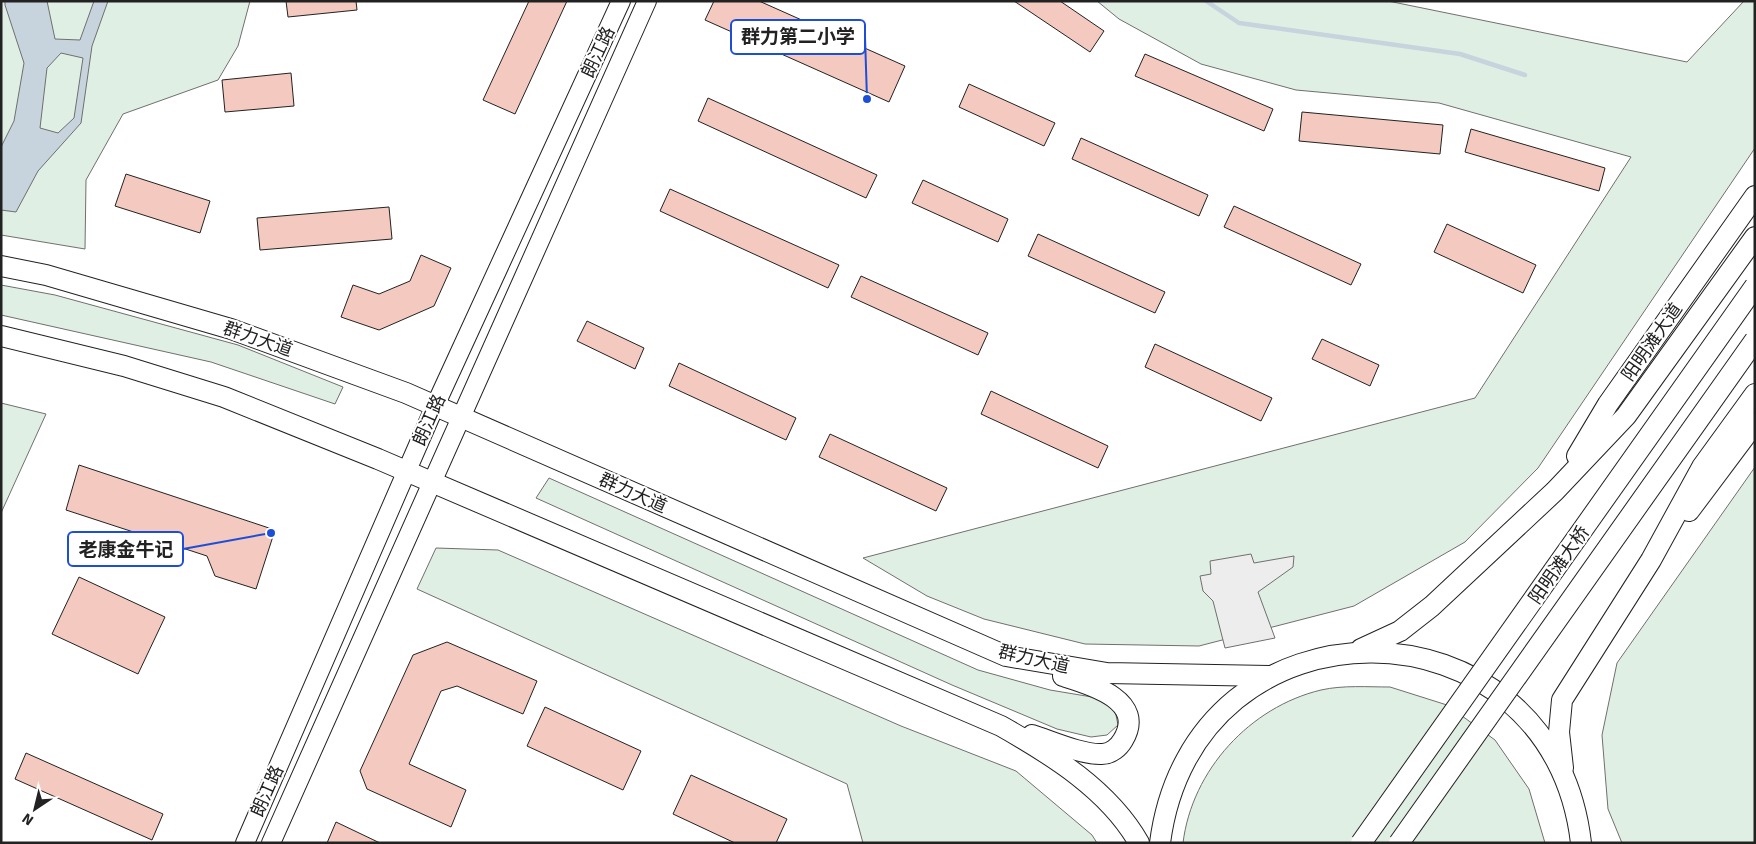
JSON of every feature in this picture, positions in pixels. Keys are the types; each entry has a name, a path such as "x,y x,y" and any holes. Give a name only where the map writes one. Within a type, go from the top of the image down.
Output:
{"main road":[{"name":"朗江路","path":"244,843 435,406 621,1"},
{"name":"朗江路","path":"271,843 434,483 461,416 647,1"},
{"name":"阳明滩大道","path":"1555,492 1608,404 1755,196"},
{"path":"1358,651 1400,631 1432,606 1555,492 1626,416 1755,237"},
{"name":"群力大道","path":"1,266 46,275 231,329 331,365 461,416 1006,656 1107,673 1269,676"},
{"name":"阳明滩大桥","path":"1361,843 1755,286"},
{"path":"1,336 37,343 198,388 434,483 1001,726 1042,749 1071,770 1120,815 1139,843"},
{"name":"阳明滩大桥","path":"1399,843 1755,340"},
{"path":"1652,560 1702,467 1755,394"},
{"path":"1581,843 1578,822 1564,778 1559,732 1562,700 1652,560 1755,423"},
{"path":"1160,843 1163,817 1174,782 1190,750 1212,721 1239,696 1269,676 1312,659 1358,651 1395,652 1430,660 1464,673 1496,692 1524,717 1546,746 1564,778"},
{"path":"1001,726 1102,754 1109,753 1120,744 1128,728 1125,710 1114,696 1087,684 1006,656"}],"green space":[{"path":"1,1 250,1 238,46 218,80 123,114 86,180 85,249 1,235"},
{"path":"1097,1 1388,1 1687,62 1744,1 1755,1 1755,148 1538,468 1465,542 1354,606 1199,646 1085,644 984,619 927,596 863,558 1475,398 1631,157 1439,103 1296,90 1201,64 1119,19"},
{"path":"1,285 55,295 238,345 343,387 335,404 211,362 1,315"},
{"path":"1,403 46,414 1,513"},
{"path":"1755,467 1755,843 1622,843 1608,809 1602,735 1617,663"},
{"path":"549,478 978,670 1050,690 1098,698 1115,710 1118,725 1107,735 1091,737 1057,729 952,685 536,498"},
{"path":"436,548 498,550 901,726 1016,771 1092,835 1097,843 863,843 847,784 417,589"},
{"path":"1347,687 1390,687 1447,705 1495,740 1529,789 1545,843 1183,843 1189,816 1198,791 1212,767 1229,746 1249,727 1271,711 1295,698 1321,690"}],"shaded area":[{"path":"5,1 47,1 55,39 80,40 94,1 108,1 92,46 81,123 38,171 16,212 1,210 1,147 14,121 24,63","holes":["61,53 83,58 74,118 58,133 40,128 47,68"]},
{"path":"1251,554 1254,563 1294,556 1293,567 1258,592 1275,638 1225,648 1213,601 1203,591 1200,576 1211,574 1210,561"}],"building":[{"path":"286,1 356,1 357,10 288,17"},
{"path":"529,1 567,1 515,114 483,100"},
{"path":"714,1 759,1 905,66 889,102 705,20"},
{"path":"1014,1 1060,1 1104,31 1090,52"},
{"path":"1145,54 1273,109 1264,131 1135,76"},
{"path":"291,73 294,106 225,112 222,80"},
{"path":"969,84 1055,123 1044,146 959,107"},
{"path":"708,98 877,175 866,198 698,121"},
{"path":"1302,112 1443,125 1440,154 1299,141"},
{"path":"1471,129 1605,168 1599,191 1465,152"},
{"path":"1081,138 1208,195 1199,216 1072,159"},
{"path":"126,174 210,201 200,233 115,206"},
{"path":"923,180 1008,219 998,242 912,203"},
{"path":"670,189 839,265 828,288 660,211"},
{"path":"1234,206 1361,264 1351,285 1224,227"},
{"path":"389,207 392,239 260,250 257,218"},
{"path":"1447,224 1536,265 1523,293 1434,252"},
{"path":"1038,234 1165,292 1155,313 1028,256"},
{"path":"421,255 451,268 434,306 379,330 341,317 353,285 379,294 410,281"},
{"path":"861,276 988,333 978,355 851,297"},
{"path":"587,321 644,348 635,369 577,341"},
{"path":"1322,339 1379,365 1370,386 1312,359"},
{"path":"1155,344 1272,398 1261,421 1145,367"},
{"path":"679,363 796,418 786,440 669,386"},
{"path":"991,391 1108,446 1098,468 981,414"},
{"path":"830,434 947,488 936,511 819,457"},
{"path":"79,465 275,530 256,589 215,576 207,556 66,510"},
{"path":"79,577 165,617 138,674 52,634"},
{"path":"447,642 537,681 523,714 457,686 441,691 409,764 466,790 451,827 367,789 360,771 413,655"},
{"path":"545,707 641,751 623,790 527,746"},
{"path":"26,753 163,814 152,840 15,779"},
{"path":"691,775 787,819 776,843 735,843 673,814"},
{"path":"336,822 380,843 327,843"}],"waterway":[{"path":"1206,1 1239,23 1460,54 1525,75"}],"place":[{"name":"群力第二小学","path":"867,99"},
{"name":"老康金牛记","path":"271,533"}]}
